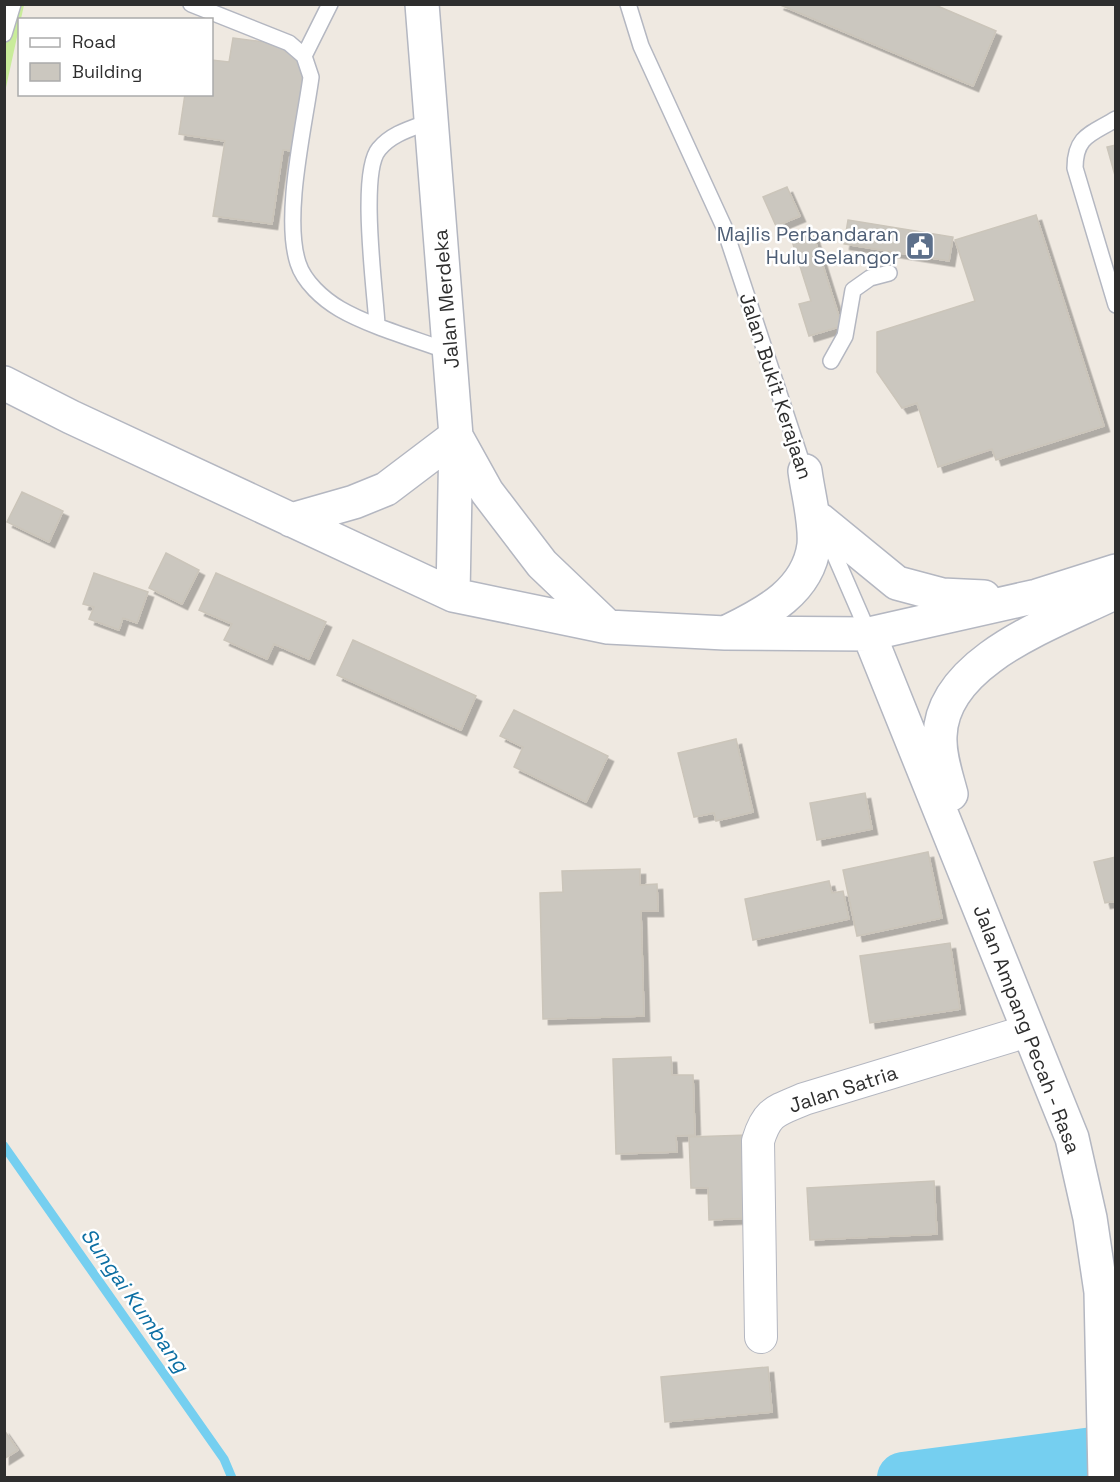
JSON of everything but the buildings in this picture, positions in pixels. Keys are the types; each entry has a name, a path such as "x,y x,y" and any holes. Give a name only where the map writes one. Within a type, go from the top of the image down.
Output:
{"main road":[{"name":"Jalan Merdeka","path":"422,4 456,436 453,595"},
{"path":"4,383 71,417 453,595 608,627 725,633 869,634 1037,596 1116,571"},
{"path":"291,520 354,502 386,489 456,436 487,492 542,564 608,627"},
{"path":"725,633 767,612 793,590 810,564 814,543 805,471"},
{"path":"820,520 897,583 920,591 952,596 1037,596"},
{"path":"977,899 943,764 940,735 945,710 962,680 993,653 1116,592"},
{"name":"Jalan Ampang Pecah - Rasa","path":"869,634 1072,1138 1090,1218 1101,1292 1105,1478"}],"street":[{"name":"Jalan Satria","path":"761,1337 758,1142 764,1121 777,1111 804,1099 1028,1031"}],"lane":[{"path":"4,34 13,4"},
{"path":"191,4 289,43 304,56 311,77 293,213 292,237 298,265 315,291 341,310 450,352"},
{"path":"304,56 330,4"},
{"name":"Jalan Bukit Kerajaan","path":"628,4 641,46 724,227 820,520 869,634"},
{"path":"1116,119 1081,140 1075,152 1075,168 1116,305"},
{"path":"377,324 369,201 370,169 377,151 390,137 432,121"},
{"path":"831,361 845,336 853,290 870,278 889,273"}],"green space":[{"path":"5,5 24,5 21,18 18,18 18,32 5,92"}],"waterway":[{"name":"Sungai Kumbang","path":"4,1146 224,1459 232,1478"},
{"path":"903,1478 1116,1450"}],"place":[{"name":"Majlis Perbandaran Hulu Selangor","path":"920,246"}]}
